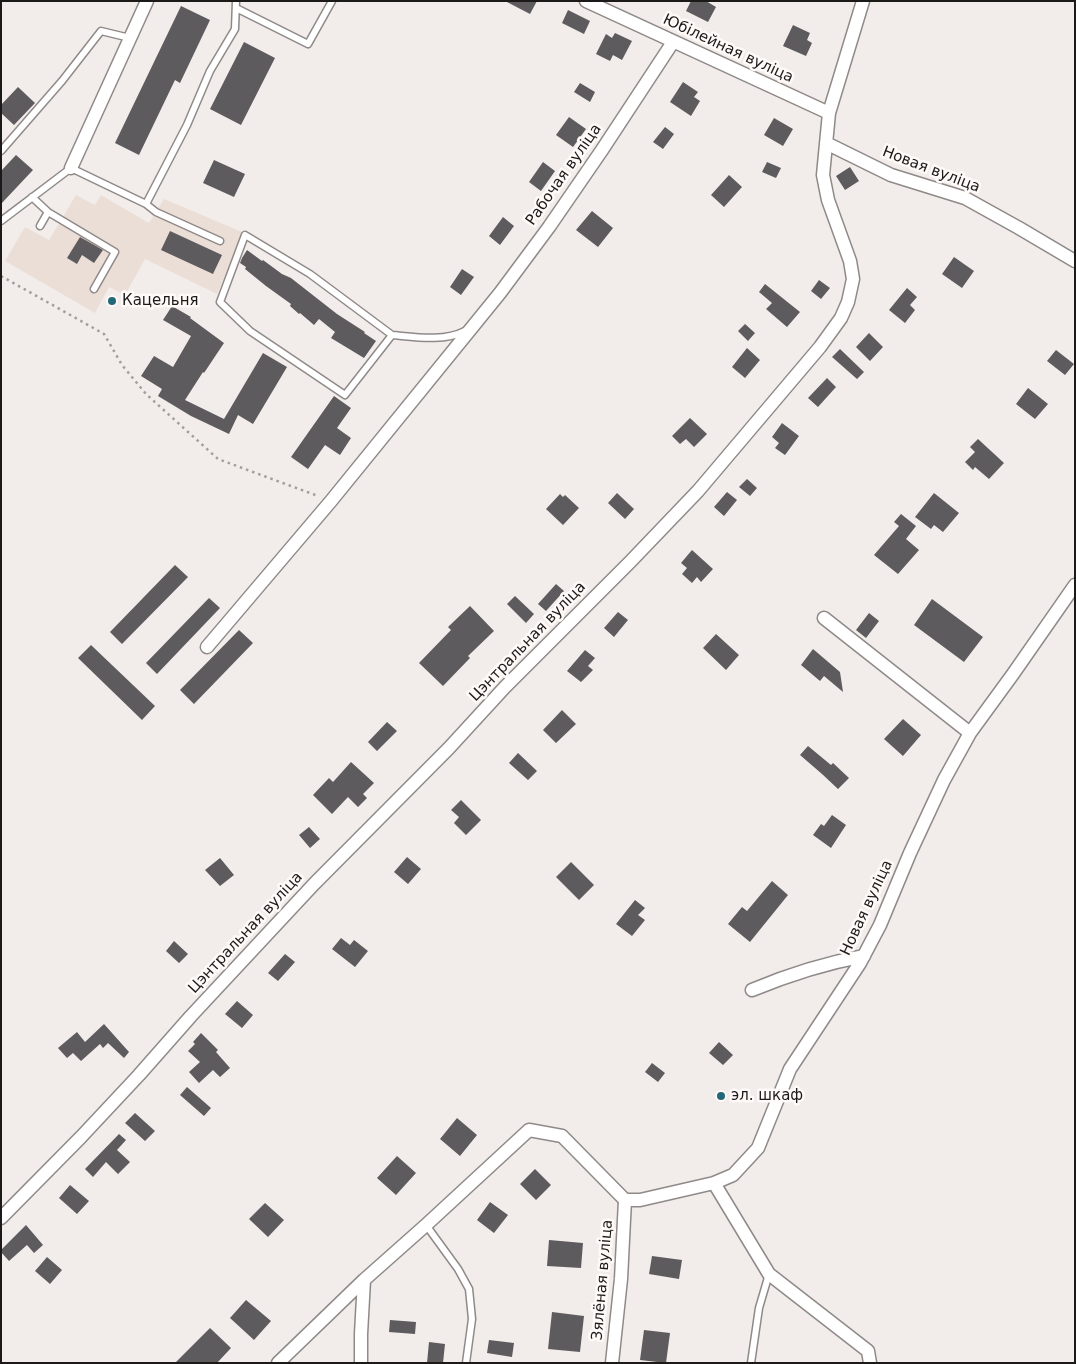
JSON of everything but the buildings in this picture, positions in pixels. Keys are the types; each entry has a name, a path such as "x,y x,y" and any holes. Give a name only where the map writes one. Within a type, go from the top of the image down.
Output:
{"street":[{"path":"71,168 147,1"},
{"name":"Юбілейная вуліца","path":"586,1 829,113"},
{"name":"Цэнтральная вуліца","path":"1,1218 139,1075 191,1016 314,884 449,748 505,687 698,491 820,347 841,318 848,302 853,279 850,261 825,188 826,143 829,113 863,1"},
{"name":"Рабочая вуліца","path":"207,647 331,501 476,323 554,219 602,150 672,42"},
{"name":"Новая вуліца","path":"826,143 892,175 965,198 1075,261"},
{"name":"Новая вуліца","path":"625,1200 640,1200 714,1183 733,1175 758,1148 790,1068 836,1001 864,956 880,925 910,852 944,780 970,734 1075,585"},
{"path":"824,618 970,734"},
{"path":"752,990 783,977 864,956"},
{"path":"278,1363 364,1280 529,1130 562,1136 625,1200"},
{"path":"714,1183 770,1274 868,1351 870,1363"},
{"name":"Зялёная вуліца","path":"612,1363 621,1279 625,1200"},
{"path":"361,1363 364,1280"}],"lane":[{"path":"146,204 187,126 210,71 235,29 236,5 308,44 332,1"},
{"path":"1,151 62,81 100,31 130,38"},
{"path":"1,221 71,168 146,204 156,212 220,242"},
{"path":"32,197 48,212 114,252 94,289"},
{"path":"40,226 48,212"},
{"path":"392,335 346,395 250,331 220,302 245,236 310,274 392,335 424,338 457,335 476,323"},
{"path":"426,1225 458,1269 469,1289 472,1319 466,1363"},
{"path":"751,1363 759,1308 770,1274"}],"path":[{"path":"1,276 104,334 122,366 146,394 218,459 331,501"}],"shaded area":[{"path":"76,195 95,205 101,195 149,223 164,199 242,232 217,294 145,259 125,295 109,287 95,313 5,261 25,227 49,240"}],"place":[{"name":"Кацельня","path":"112,301"},
{"name":"эл. шкаф","path":"721,1096"}]}
